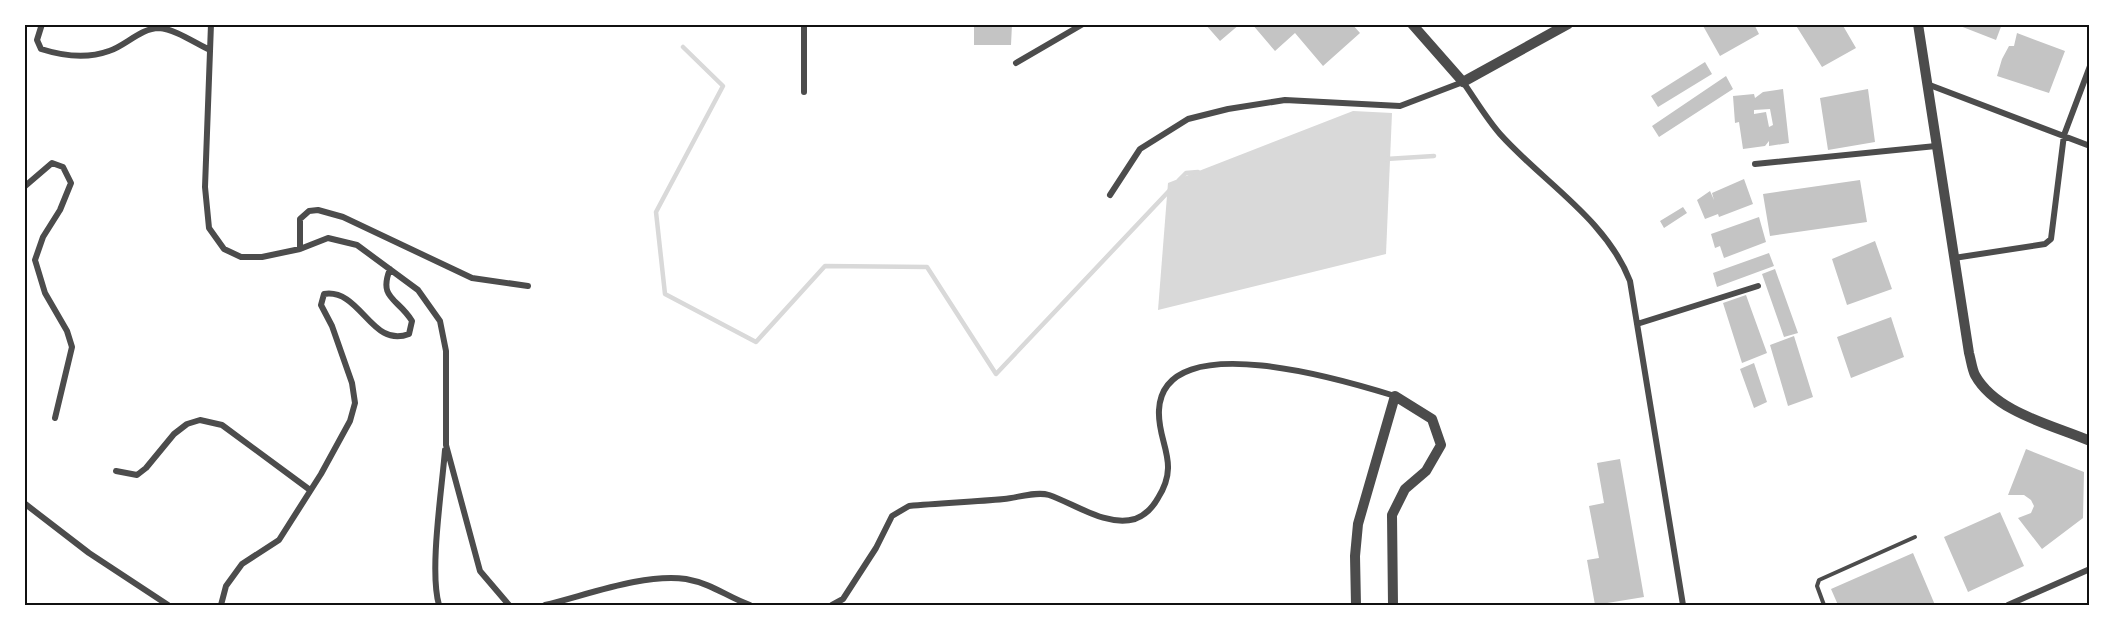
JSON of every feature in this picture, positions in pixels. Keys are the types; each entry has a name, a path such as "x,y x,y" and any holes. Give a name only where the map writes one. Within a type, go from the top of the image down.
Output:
{"street":[{"path":"42,24 37,40 41,49 59,55 81,56 109,51 156,28 165,29 210,50"},
{"path":"211,24 205,186 209,228 224,249 241,257 262,257 300,249 328,238 357,245 418,290 440,321 446,351 446,445 436,554 436,596 439,605"},
{"path":"804,24 804,92"},
{"path":"1016,63 1083,24"},
{"path":"1412,24 1462,82 1500,134 1602,233 1622,259 1630,281 1683,605"},
{"path":"1110,195 1140,149 1188,119 1228,109 1285,100 1400,106 1462,82 1568,24"},
{"path":"1918,24 1969,353 1975,375 1991,393 2011,408 2090,441"},
{"path":"1954,258 2045,244 2051,239 2064,135 2090,66"},
{"path":"1927,84 2090,146"},
{"path":"1755,164 1936,146"},
{"path":"24,187 34,175 52,163 63,167 71,183 60,210 43,237 36,260 45,293 67,331 72,346 55,418"},
{"path":"300,249 300,219 309,212 318,210 343,217 472,278 528,286"},
{"path":"221,605 226,586 242,564 279,540 350,421 354,403 352,383 332,326 321,305 324,294 333,293 355,303 375,328 388,336 401,338 409,334 412,321 404,308 387,295 384,284 390,269"},
{"path":"1637,324 1758,286"},
{"path":"832,605 843,599 876,548 892,516 909,506 1046,494 1098,515 1136,519 1151,509 1163,490 1169,463 1159,410 1166,391 1177,375 1200,368 1269,364 1340,378 1395,396 1432,419 1441,444 1426,471 1405,489 1392,515 1394,605"},
{"path":"1356,605 1355,556 1358,524 1395,396"},
{"path":"116,471 137,475 146,468 174,434 188,424 200,420 222,425 310,490"},
{"path":"446,445 480,571 508,605"},
{"path":"24,504 89,553 168,605"},
{"path":"2008,605 2090,569"},
{"path":"545,605 649,579 685,579 720,588 750,605"}],"lane":[{"path":"1824,605 1817,586 1820,580 1915,537"}],"shaded area":[{"path":"1353,111 1392,113 1386,254 1158,310 1168,183"}],"building":[{"path":"974,24 1012,24 1011,45 974,45"},
{"path":"1205,24 1240,24 1220,41"},
{"path":"1252,24 1352,24 1360,33 1323,66 1295,33 1275,51"},
{"path":"1702,24 1754,24 1759,34 1720,56"},
{"path":"1795,24 1842,24 1856,48 1822,67"},
{"path":"1955,24 2002,24 1996,40"},
{"path":"2017,33 2065,51 2049,93 1997,76 2009,46 2014,46"},
{"path":"1705,62 1712,74 1658,107 1651,96"},
{"path":"1726,76 1733,89 1659,137 1652,126"},
{"path":"1783,89 1789,143 1769,146 1769,141 1765,146 1743,149 1739,122 1735,123 1733,96 1754,94 1755,98 1763,92","holes":["1770,109 1773,125 1769,127 1766,112 1754,114 1754,110"]},
{"path":"1868,89 1875,142 1828,150 1820,98"},
{"path":"1744,179 1753,204 1719,217 1718,214 1705,219 1697,200 1710,191 1714,200 1712,193"},
{"path":"1860,180 1867,222 1770,236 1763,194"},
{"path":"1683,207 1687,213 1664,228 1660,221"},
{"path":"1759,217 1766,242 1724,258 1720,246 1715,248 1711,234"},
{"path":"1875,241 1892,289 1847,305 1832,259"},
{"path":"1769,253 1774,266 1717,287 1713,273"},
{"path":"1775,269 1798,333 1784,337 1762,274"},
{"path":"1746,295 1767,353 1742,363 1723,303"},
{"path":"1891,317 1904,357 1851,378 1837,337"},
{"path":"1794,336 1813,397 1788,406 1770,345"},
{"path":"1754,363 1767,402 1754,408 1740,369"},
{"path":"2026,449 2084,472 2083,518 2042,549 2018,518 2031,513 2034,506 2031,500 2024,495 2008,495"},
{"path":"1620,459 1644,597 1595,605 1587,560 1599,558 1589,506 1604,503 1597,463"},
{"path":"2000,512 2024,566 1968,592 1944,537"},
{"path":"1913,553 1935,605 1838,605 1831,589"}],"waterway":[{"path":"683,47 723,86 656,212 665,294 756,342 825,266 927,267 996,374 1169,191"},
{"path":"1386,159 1434,156"},
{"path":"1179,180 1186,173 1198,172"}]}
